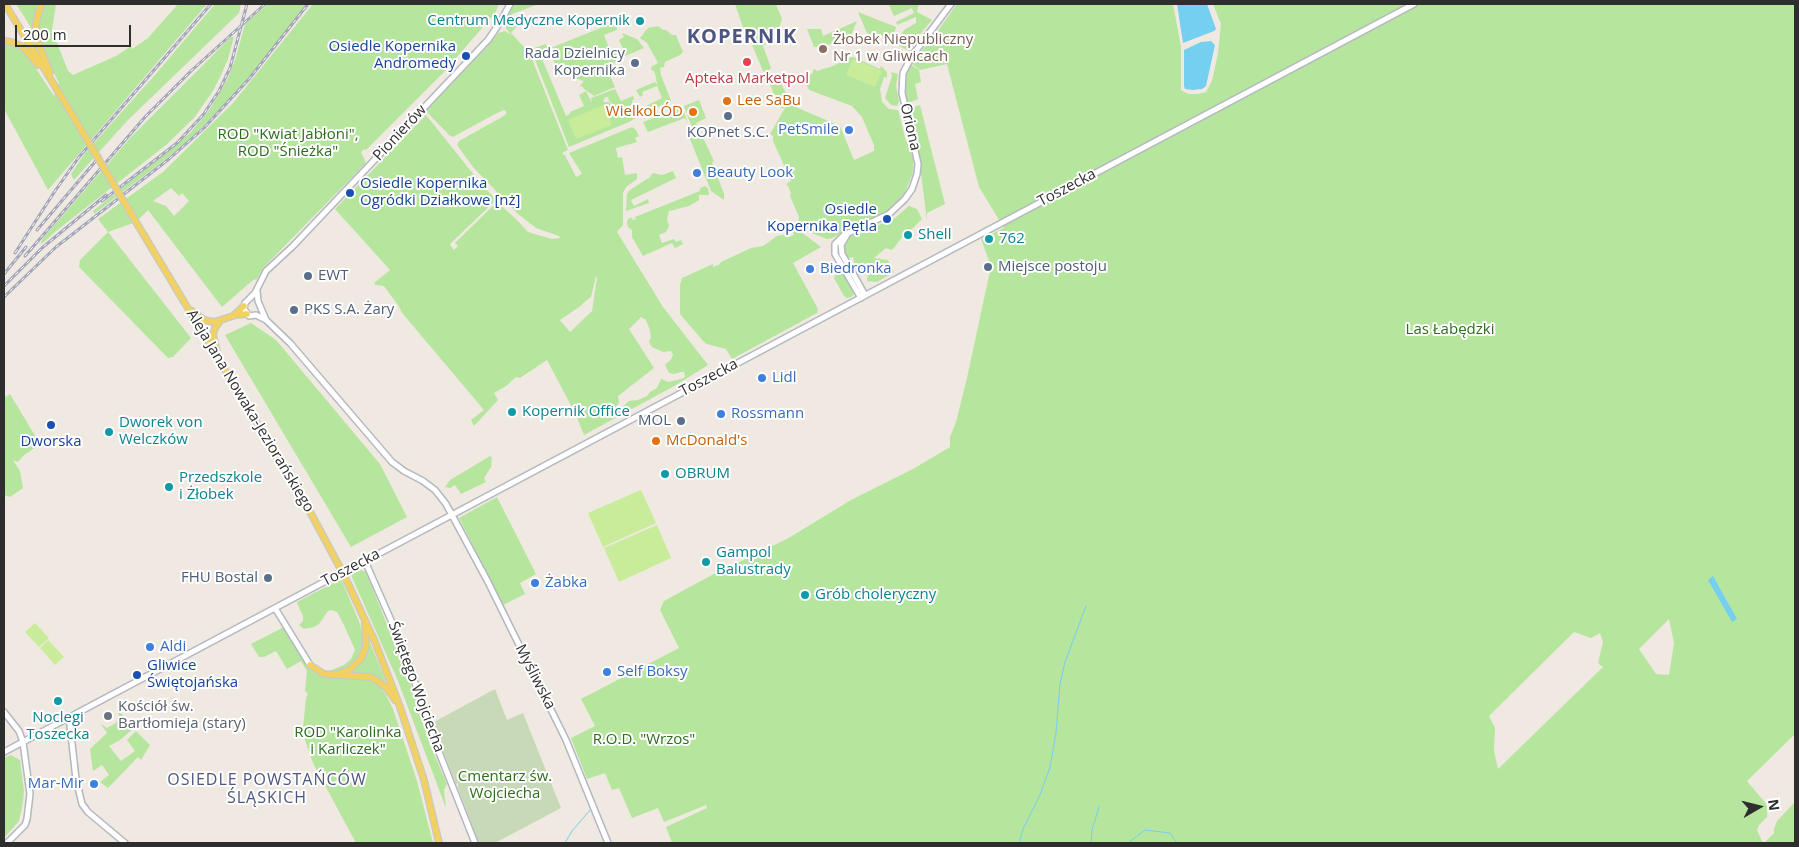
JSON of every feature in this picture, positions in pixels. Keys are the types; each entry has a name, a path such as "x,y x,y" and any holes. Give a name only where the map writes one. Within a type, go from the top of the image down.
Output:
{"main road":[{"name":"Aleja Jana Nowaka-Jeziorańskiego","path":"5,4 220,360 339,564 364,616 400,707 424,780 440,843"},
{"path":"41,4 36,22 36,38 56,88"},
{"name":"Pionierów","path":"250,300 266,271 299,239 482,46 501,21 510,4"},
{"name":"Oriona","path":"863,296 844,265 838,247 838,239 894,210 907,197 914,184 917,174 917,160 902,93 903,73 908,62 952,4"},
{"name":"Toszecka","path":"4,752 1414,4"},
{"path":"4,41 18,45 27,51 45,77 56,88"},
{"path":"258,288 258,302 266,320"},
{"path":"233,316 246,302 254,299 258,302"},
{"path":"187,306 204,320 210,322 220,322 233,316 247,314 266,320 299,352 392,462 435,490 452,514"},
{"path":"244,306 244,311 247,314"},
{"path":"256,316 261,308"},
{"path":"220,322 215,328 214,335 220,360"},
{"name":"Myśliwska","path":"452,514 566,740 608,843"},
{"name":"Świętego Wojciecha","path":"365,560 405,652 417,684 429,728 475,843"},
{"path":"275,608 310,665 324,674 371,677 386,687 400,707"},
{"path":"335,675 348,670 361,659 366,646 364,616"},
{"path":"4,712 17,728 23,742 29,785 29,812 24,825 7,843"},
{"path":"68,718 82,804 88,812 125,843"}],"green space":[{"path":"16,4 39,4 33,32 27,21"},
{"path":"44,4 56,4 52,30 68,71 73,75 116,56 131,46 132,49 148,38 178,4 207,4 48,190 4,109 4,45 14,46 27,55 54,96 59,83 45,56 38,36"},
{"path":"215,4 241,4 239,13 127,121 74,180 71,174 85,153"},
{"path":"268,4 307,4 260,65 227,103 184,145 94,214 93,211 191,132 210,109 228,78 245,24"},
{"name":"ROD \"Kwiat Jabłoni\", ROD \"Śnieżka\"","path":"313,4 499,4 495,13 444,72 366,150 364,149 361,152 366,163 263,268 257,279 253,280 222,307 148,210 136,222 108,232 98,219 163,172 233,103","holes":["171,188 179,196 182,193 189,201 174,216 166,206 153,201"]},
{"path":"510,4 539,4 512,14 516,27 511,33 528,49 568,150 562,153 565,155 576,177 582,174 569,153 632,127 636,130 639,136 635,138 637,142 616,148 618,158 622,157 625,175 637,173 637,179 626,187 623,193 623,225 617,232 663,307 708,365 676,385 584,435 576,415 547,360 520,378 516,377 494,393 498,400 474,426 471,420 484,410 403,314 384,286 374,283 390,270 335,209 426,115 496,200 451,243 450,245 454,250 458,246 455,243 497,202 528,232 552,239 560,238 536,228 518,214 473,167 457,145 459,141 502,117 506,114 506,111 495,114 453,137 426,111 498,33 505,31 511,35 501,21","holes":["596,276 592,311 570,332 560,320 591,297","641,317 646,320 650,330 651,337 649,342 652,347 663,352 671,351 673,354 672,358 665,365 669,373 684,372 685,376 684,378 669,382 661,379 657,388 647,396 629,401 619,410 616,407 619,403 618,396 654,368 629,329"]},
{"path":"735,4 776,4 782,19 780,26 761,36 766,44 763,46 771,68 769,70 763,71"},
{"path":"919,4 917,12 932,20 916,39 909,51 898,45 897,42 904,30 916,23 916,17 897,25 896,22 914,13 912,8 894,16 889,5"},
{"name":"Las Łabędzki","path":"957,4 1173,4 1181,47 1181,90 1188,94 1198,94 1206,92 1212,81 1218,53 1221,24 1213,4 1795,4 1795,734 1747,781 1768,806 1767,817 1757,830 1763,843 672,843 666,827 707,808 706,805 664,822 658,808 632,818 619,788 612,790 605,773 587,779 571,738 595,726 581,699 679,648 660,610 664,601 710,576 787,539 851,500 913,469 950,447 950,437 956,422 967,378 991,266 981,239 1004,228 979,187 947,64 920,70 911,63 932,39","holes":["1669,619 1674,643 1669,675 1656,674 1639,649","1574,632 1591,638 1600,633 1603,642 1598,663 1603,667 1498,769 1494,751 1495,728 1489,716"]},
{"path":"858,12 896,27 892,41 890,42 891,39 874,33 873,35 867,33"},
{"path":"857,21 847,45 844,38 826,46 814,47 807,29 821,29 823,36"},
{"path":"613,23 617,30 604,35 611,53 618,51 621,59 606,67 615,87 594,96 582,86 579,87 584,81 572,76 569,70 559,74 551,54 552,52 540,54 566,116 570,112 584,106 579,95 586,91 592,103 591,98 615,89 621,101 633,96 634,99 632,101 633,104 620,110 609,101 608,97 605,97 603,102 609,102 619,111 609,114 610,116 614,116 616,113 631,107 641,111 642,114 629,122 569,147 531,49 546,44 548,49"},
{"path":"658,26 672,35 676,35 683,52 665,62 664,67 660,68 671,101 644,113 644,107 662,98 657,86 642,92 643,95 640,97 636,90 655,82 657,85 654,71 652,71 651,67 658,63 647,43 640,38 648,28"},
{"path":"622,33 637,39 644,48 623,57 620,50 623,49 619,40 624,37"},
{"path":"231,37 234,37 221,75 213,91 194,118 166,145 40,244 43,238 132,136"},
{"path":"853,57 880,69 881,66 887,72 887,78 884,77 880,89 882,102 889,109 898,110 906,141 909,143 913,160 913,172 905,193 887,211 827,239 812,233 798,221 799,217 786,184 791,181 773,141 773,136 770,134 785,108 791,105 840,126 854,160 874,151 874,145 862,117 852,106 809,90 802,75 805,74 807,76 813,73 815,69 817,71 830,67"},
{"path":"853,59 882,71 875,87 846,75"},
{"path":"910,64 919,70 921,82 915,84 918,99 909,103 906,101 904,93 905,74"},
{"path":"891,72 898,74 896,86 899,101 897,106 891,105 885,98 892,76"},
{"path":"779,80 791,102 782,109 777,103 770,84"},
{"path":"699,100 706,118 696,123 714,161 712,162 724,194 724,200 711,191 690,139 691,124 687,115 689,114 690,117 695,114 693,109 687,114 684,106"},
{"path":"604,105 612,125 576,139 568,120"},
{"path":"920,105 945,204 927,213 927,221 920,166 908,109"},
{"path":"682,107 688,123 685,118 648,132 643,122"},
{"path":"673,171 676,178 631,200 634,206 648,199 649,203 626,211 627,194 630,190 653,173 662,175"},
{"path":"705,186 708,188 709,195 699,195 699,200 689,206 669,211 667,219 669,226 666,232 659,235 662,243 674,239 676,242 681,240 683,244 675,248 672,243 643,256 632,237 632,230 628,227 627,223 628,219 631,217 633,220 636,219 635,217 700,191 700,188"},
{"path":"909,206 917,209 922,219 905,233 894,248 891,250 886,248 874,258 888,260 894,272 877,282 867,281 868,274 860,275 856,273 853,257 848,258 844,255 843,243 851,235 858,234 895,218"},
{"path":"797,231 821,247 793,263 818,309 817,313 732,359 726,349 707,344 703,341 680,314 680,285 682,278 713,264 713,267 720,264 751,248 763,246 777,236 788,234 789,237 794,235 793,232"},
{"path":"108,232 191,338 173,357 168,358 79,267 80,260"},
{"path":"843,274 854,294 851,297 847,298 844,296 834,278 835,275"},
{"path":"251,323 276,340 380,464 407,517 351,547 225,335"},
{"path":"4,393 6,397 10,394 40,444 18,462 13,460 20,471 23,488 10,497 4,495"},
{"path":"490,456 492,458 491,467 484,478 486,482 461,494 455,485 450,488 445,487 450,480"},
{"path":"641,490 656,523 603,547 588,513"},
{"path":"497,497 536,574 520,583 525,594 503,605 459,518"},
{"path":"657,525 671,558 619,582 604,548"},
{"path":"361,570 366,572 409,680 429,742 447,784 444,790 446,808 398,681 351,575"},
{"name":"ROD \"Karolinka i Karliczek\"","path":"339,580 342,581 360,624 364,643 358,659 337,674 362,675 380,685 386,695 393,709 417,781 433,843 356,843 313,763 305,740 303,728 308,694 305,691 307,671 301,661 287,669 276,651 264,657 259,657 251,644 286,626 310,664 322,672 344,665 351,659 355,650 337,612 328,611 319,624 304,629 299,625 303,621 303,616 297,602"},
{"path":"35,623 49,638 39,647 25,632"},
{"path":"48,640 64,657 55,665 40,648"},
{"path":"368,640 386,682 371,675 350,673 356,668"},
{"name":"Cmentarz św. Wojciecha","path":"495,689 507,720 523,713 561,808 495,843 479,843 458,788 458,783 456,784 432,723"},
{"path":"118,710 134,728 120,740 109,746 121,761 135,751 127,740 136,731 150,745 141,760 138,757 108,788 100,782 109,775 102,765 93,771 90,749 107,733 101,724 107,728 116,723 119,716"},
{"path":"11,755 20,760 24,791 19,821 4,838 4,758"},
{"path":"1795,802 1795,843 1764,843 1774,833 1777,821"}],"water":[{"path":"1177,4 1207,4 1216,29 1183,43"},
{"path":"1211,41 1215,45 1206,86 1202,89 1185,89 1184,50 1201,42"},
{"path":"1713,576 1737,619 1732,622 1708,580"}],"waterway":[{"path":"1019,843 1023,829 1040,795 1050,767 1056,733 1060,684 1065,662 1086,606"},
{"path":"1091,843 1092,830 1099,807"},
{"path":"565,843 572,831 591,809"},
{"path":"1128,843 1145,830 1170,833 1176,842 1180,843"}],"railway":[{"path":"15,253 79,157 211,4"},
{"path":"102,201 177,143 203,115 219,91 230,68 247,4"},
{"path":"25,256 145,117 191,71 265,4"},
{"path":"4,297 56,247 169,159 204,128 249,79 308,4"},
{"path":"37,230 100,156"},
{"path":"4,286 42,248 106,195"},
{"path":"4,274 26,247"}],"place":[{"name":"Centrum Medyczne Kopernik","path":"640,21"},
{"name":"Żłobek Niepubliczny Nr 1 w Gliwicach","path":"823,49"},
{"name":"Osiedle Kopernika Andromedy","path":"466,56"},
{"name":"Apteka Marketpol","path":"747,62"},
{"name":"Rada Dzielnicy Kopernika","path":"635,63"},
{"name":"Lee SaBu","path":"727,101"},
{"name":"WielkoLÓD","path":"693,112"},
{"name":"KOPnet S.C.","path":"728,116"},
{"name":"PetSmile","path":"849,130"},
{"name":"Beauty Look","path":"697,173"},
{"name":"Osiedle Kopernika Ogródki Działkowe [nż]","path":"350,193"},
{"name":"Osiedle Kopernika Pętla","path":"887,219"},
{"name":"Shell","path":"908,235"},
{"name":"762","path":"989,239"},
{"name":"Miejsce postoju","path":"988,267"},
{"name":"Biedronka","path":"810,269"},
{"name":"EWT","path":"308,276"},
{"name":"PKS S.A. Żary","path":"294,310"},
{"name":"Lidl","path":"762,378"},
{"name":"Kopernik Office","path":"512,412"},
{"name":"Rossmann","path":"721,414"},
{"name":"MOL","path":"681,421"},
{"name":"Dworska","path":"51,425"},
{"name":"Dworek von Welczków","path":"109,432"},
{"name":"McDonald's","path":"656,441"},
{"name":"OBRUM","path":"665,474"},
{"name":"Przedszkole i Żłobek","path":"169,487"},
{"name":"Gampol Balustrady","path":"706,562"},
{"name":"FHU Bostal","path":"268,578"},
{"name":"Żabka","path":"535,583"},
{"name":"Grób choleryczny","path":"805,595"},
{"name":"Aldi","path":"150,647"},
{"name":"Self Boksy","path":"607,672"},
{"name":"Gliwice Świętojańska","path":"137,675"},
{"name":"Noclegi Toszecka","path":"58,701"},
{"name":"Kościół św. Bartłomieja (stary)","path":"108,716"},
{"name":"Mar-Mir","path":"94,784"}],"district":[{"name":"KOPERNIK","path":"742,37"},
{"name":"OSIEDLE POWSTAŃCÓW ŚLĄSKICH","path":"267,789"}],"park label":[{"name":"R.O.D. \"Wrzos\"","path":"644,740"}]}
